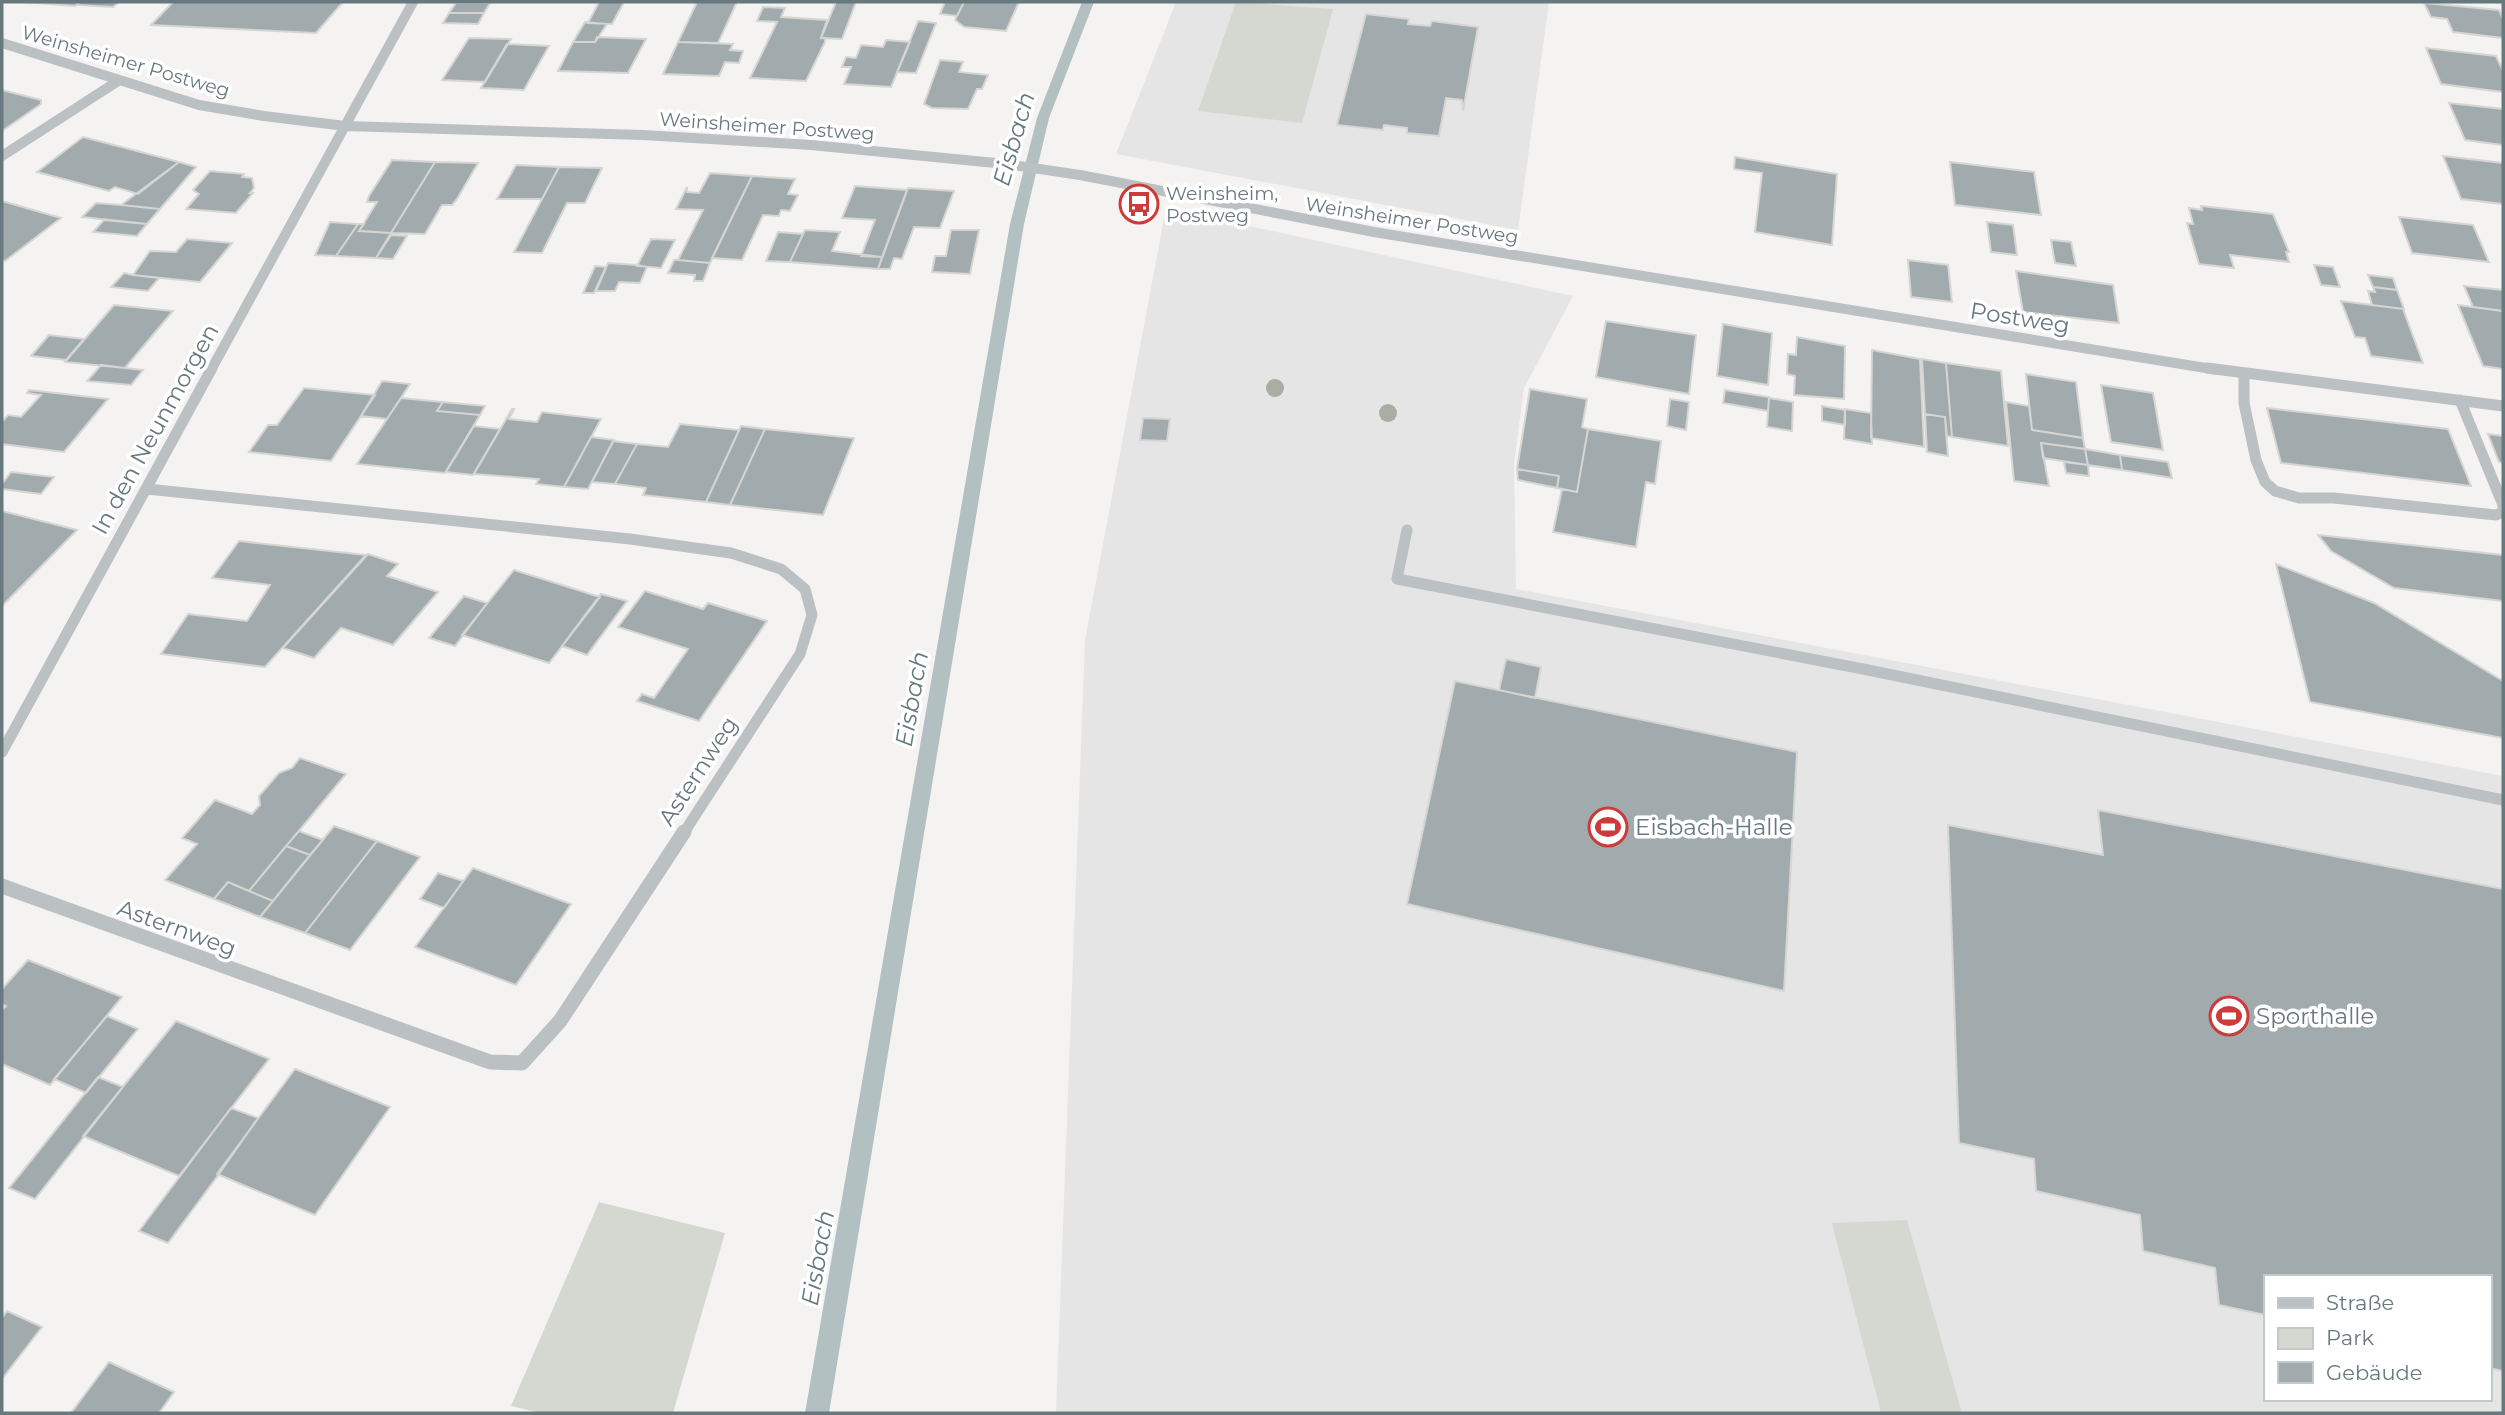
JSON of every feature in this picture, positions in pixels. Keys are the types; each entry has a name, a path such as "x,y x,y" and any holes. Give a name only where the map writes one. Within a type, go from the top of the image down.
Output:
{"street":[{"name":"In den Neunmorgen","path":"2,752 413,2"},
{"name":"Weinsheimer Postweg","path":"2,43 199,104 345,126 656,136 811,145 1006,164 1080,175 1293,218 1531,258"},
{"path":"2,156 118,81"},
{"name":"Postweg","path":"1531,258 2244,373 2503,406"},
{"path":"2244,373 2244,403 2256,460 2264,482 2275,491 2299,498 2334,498 2496,515 2503,512 2503,505 2460,400"},
{"name":"Asternweg","path":"2,886 490,1062 522,1063 560,1021 800,654 813,615 805,589 781,569 731,553 630,539 147,489"},
{"path":"1406,530 1397,579 1868,670 2503,800"}],"shaded area":[{"path":"1176,2 1549,2 1518,230 1116,154"},
{"path":"1166,208 1573,296 1524,388 1514,463 1516,589 2503,776 2503,1413 1056,1413 1085,640"}],"green space":[{"path":"1236,2 1333,9 1302,123 1198,111"},
{"path":"599,1202 725,1233 673,1413 540,1413 511,1406"},
{"path":"1907,1220 1962,1413 1881,1413 1832,1223"}],"building":[{"path":"23,2 80,2 75,6"},
{"path":"80,2 119,2 113,7 77,5"},
{"path":"173,2 343,2 316,33 151,25"},
{"path":"599,2 624,2 612,24 588,23"},
{"path":"697,2 737,2 718,43 678,42"},
{"path":"836,2 856,2 842,39 821,38"},
{"path":"945,2 964,2 957,16 940,14"},
{"path":"964,2 1019,2 1006,31 964,27 955,20"},
{"path":"456,3 490,3 484,13 449,13"},
{"path":"2424,3 2499,10 2503,19 2503,38 2453,32 2447,19 2431,17"},
{"path":"763,7 785,8 781,17 827,20 821,38 825,38 825,42 806,81 750,78 777,22 757,21"},
{"path":"449,13 484,13 478,24 443,23"},
{"path":"1366,14 1409,19 1408,24 1430,26 1432,21 1478,27 1463,111 1462,100 1446,98 1439,136 1407,133 1407,128 1384,125 1383,130 1337,125"},
{"path":"918,21 936,23 916,73 897,72"},
{"path":"585,22 607,24 595,42 573,42"},
{"path":"597,37 646,39 628,73 558,71 573,42 595,42"},
{"path":"469,38 511,39 485,82 442,80"},
{"path":"886,40 910,42 891,87 844,84 851,67 842,67 846,57 856,58 861,45 883,47"},
{"path":"678,42 733,44 730,50 743,51 739,63 725,62 719,76 663,74"},
{"path":"507,44 549,46 524,90 481,88"},
{"path":"2426,48 2496,56 2503,71 2503,92 2441,84"},
{"path":"940,60 963,62 959,72 988,75 982,89 977,89 968,109 932,108 924,104"},
{"path":"2,90 41,100 41,104 2,131"},
{"path":"2449,103 2503,109 2503,145 2465,140"},
{"path":"83,137 179,162 138,194 115,187 109,191 37,172"},
{"path":"2443,156 2503,163 2503,204 2461,199"},
{"path":"1735,157 1837,174 1832,245 1755,232 1762,173 1734,169"},
{"path":"392,160 435,162 391,233 359,231 377,202 367,202 369,196"},
{"path":"179,162 196,167 160,209 121,205"},
{"path":"435,162 478,163 457,199 452,205 442,205 425,234 391,233"},
{"path":"1950,162 2034,172 2041,215 1955,205"},
{"path":"516,165 559,167 542,199 497,199"},
{"path":"559,167 602,168 585,203 567,203 542,253 514,252"},
{"path":"210,171 244,174 242,177 252,178 254,188 250,193 253,193 236,213 186,209 199,194 193,190"},
{"path":"710,173 752,176 710,263 678,260 703,210 676,209 687,187 687,192 699,193"},
{"path":"752,176 795,179 788,194 798,195 790,211 781,210 779,216 763,215 742,260 712,258"},
{"path":"855,186 907,190 882,257 861,256 875,220 842,218"},
{"path":"908,188 954,191 940,228 914,227 902,259 894,258 890,269 878,269"},
{"path":"2,201 61,218 5,261 2,260"},
{"path":"96,203 160,209 147,224 82,217"},
{"path":"2201,206 2273,214 2289,252 2286,252 2289,262 2230,255 2234,268 2199,264 2187,223 2193,224 2189,208 2202,210"},
{"path":"2399,217 2473,225 2489,262 2412,253"},
{"path":"104,220 147,224 137,236 93,232"},
{"path":"330,222 358,224 336,256 315,255"},
{"path":"1987,222 2013,225 2017,255 1991,252"},
{"path":"358,224 364,224 359,231 391,233 376,258 336,256"},
{"path":"805,230 840,232 832,251 882,257 878,269 790,262"},
{"path":"951,230 979,230 970,274 932,272 935,256 946,256"},
{"path":"778,232 803,234 790,262 766,261"},
{"path":"391,235 407,236 393,259 376,258"},
{"path":"187,239 232,243 200,282 133,275 150,251 176,252"},
{"path":"651,239 675,240 661,268 637,266"},
{"path":"2051,240 2071,242 2076,266 2055,263"},
{"path":"674,260 710,263 703,281 694,281 695,275 668,273"},
{"path":"1908,260 1948,265 1952,302 1911,297"},
{"path":"608,263 647,267 640,283 619,282 615,291 596,291"},
{"path":"2314,265 2333,267 2340,287 2321,285"},
{"path":"595,266 606,267 594,293 583,293"},
{"path":"2016,271 2113,285 2119,323 2023,312"},
{"path":"124,273 159,278 148,291 111,287"},
{"path":"2368,275 2393,278 2397,290 2373,287"},
{"path":"2464,286 2503,290 2503,311 2473,307"},
{"path":"2373,287 2397,290 2404,309 2372,305 2368,291 2375,292"},
{"path":"2341,301 2403,309 2423,363 2371,356 2365,338 2355,337"},
{"path":"114,305 173,311 125,368 65,362"},
{"path":"2458,305 2503,311 2503,369 2483,366"},
{"path":"1606,321 1696,335 1689,394 1596,377"},
{"path":"1723,324 1772,333 1768,385 1717,376"},
{"path":"49,335 84,339 66,360 31,356"},
{"path":"1797,337 1845,346 1844,399 1794,395 1795,376 1787,374 1788,354 1796,355"},
{"path":"1872,350 1920,359 1924,447 1871,438"},
{"path":"1922,359 1946,363 1952,437 1947,436 1945,417 1925,414"},
{"path":"1946,363 2001,371 2008,446 1952,437"},
{"path":"101,365 143,370 131,385 87,381"},
{"path":"2026,374 2076,382 2083,438 2032,430"},
{"path":"382,381 410,384 387,419 361,416"},
{"path":"2101,385 2153,393 2163,450 2111,442"},
{"path":"304,388 375,395 331,461 249,452 268,425 277,425"},
{"path":"1530,389 1587,399 1582,427 1588,429 1577,492 1557,488 1559,476 1517,469"},
{"path":"29,390 108,399 64,452 2,444 2,422 8,415 21,417 41,395 27,393"},
{"path":"1725,390 1769,397 1768,411 1723,403"},
{"path":"401,398 443,402 437,411 480,415 445,473 357,464"},
{"path":"1769,398 1793,402 1792,431 1767,427"},
{"path":"1670,399 1689,402 1686,430 1667,426"},
{"path":"443,402 485,406 480,415 437,411"},
{"path":"2006,402 2029,406 2032,430 2083,438 2085,449 2041,443 2049,486 2014,481"},
{"path":"1822,406 1845,410 1845,425 1822,421"},
{"path":"2267,408 2448,429 2471,486 2281,463"},
{"path":"512,409 509,419 537,422 542,412 601,419 564,487 536,484 539,479 474,474"},
{"path":"1845,409 1871,413 1872,444 1844,439"},
{"path":"1925,414 1945,417 1948,456 1927,452"},
{"path":"1143,418 1170,419 1167,441 1140,440"},
{"path":"680,424 739,430 706,502 643,495 646,488 615,484 637,444 668,447"},
{"path":"474,426 500,429 473,475 446,472"},
{"path":"741,426 765,429 730,505 706,502"},
{"path":"765,429 854,438 823,515 730,505"},
{"path":"1588,429 1661,441 1655,484 1646,482 1636,547 1553,532 1562,489 1577,492"},
{"path":"2488,434 2503,436 2503,463 2499,462"},
{"path":"591,437 614,440 588,489 564,487"},
{"path":"613,441 637,444 615,484 592,482"},
{"path":"2041,443 2085,449 2088,465 2043,458"},
{"path":"2085,449 2120,455 2122,470 2088,465"},
{"path":"2120,455 2168,462 2172,478 2122,470"},
{"path":"2064,462 2088,465 2089,476 2066,473"},
{"path":"1517,469 1559,476 1557,488 1518,480"},
{"path":"11,472 54,477 41,494 2,489 2,484"},
{"path":"2,511 77,530 2,606"},
{"path":"2318,535 2503,555 2503,601 2394,588 2331,551"},
{"path":"239,541 366,555 265,667 161,654 188,614 247,621 270,585 212,578"},
{"path":"368,554 398,564 387,576 438,592 393,645 341,628 314,658 283,648"},
{"path":"2276,564 2374,603 2503,681 2503,738 2310,702"},
{"path":"514,570 600,597 549,663 462,635"},
{"path":"645,591 703,609 708,603 767,621 699,721 637,701 642,694 654,698 688,649 618,627"},
{"path":"601,594 627,601 587,655 562,646"},
{"path":"464,596 487,603 455,646 429,638"},
{"path":"1506,659 1541,667 1535,698 1499,690"},
{"name":"Eisbach-Halle","path":"1455,681 1797,752 1784,991 1407,904"},
{"path":"300,758 346,774 249,891 228,882 214,899 165,880 197,844 182,838 215,800 252,814 260,805 259,796 279,773 292,768"},
{"name":"Sporthalle","path":"2098,810 2503,889 2503,1371 2491,1368 2491,1275 2264,1275 2264,1315 2219,1305 2215,1268 2143,1251 2140,1215 2036,1191 2034,1159 1959,1143 1948,825 2103,855"},
{"path":"334,826 377,841 305,933 260,917"},
{"path":"299,831 323,840 310,855 286,846"},
{"path":"377,841 420,857 350,950 305,933"},
{"path":"286,846 310,855 273,901 249,891"},
{"path":"473,868 571,904 516,985 415,947"},
{"path":"438,873 463,881 444,908 420,899"},
{"path":"228,882 273,901 260,917 214,899"},
{"path":"28,960 122,997 50,1085 2,1064 2,1010 6,1006 2,1004 2,989"},
{"path":"107,1016 138,1029 86,1093 54,1079"},
{"path":"176,1021 269,1059 179,1176 83,1136"},
{"path":"295,1069 390,1107 315,1215 217,1174"},
{"path":"98,1077 123,1087 35,1199 9,1188"},
{"path":"231,1108 258,1118 168,1243 139,1231"},
{"path":"7,1311 42,1327 2,1379 2,1318"},
{"path":"109,1362 174,1392 159,1413 71,1413"}],"waterway":[{"name":"Eisbach","path":"817,1413 1017,224 1043,118 1088,2"}],"place":[{"name":"Weinsheim, Postweg","path":"1139,204"},
{"name":"Eisbach-Halle","path":"1608,827"},
{"name":"Sporthalle","path":"2229,1016"}]}
